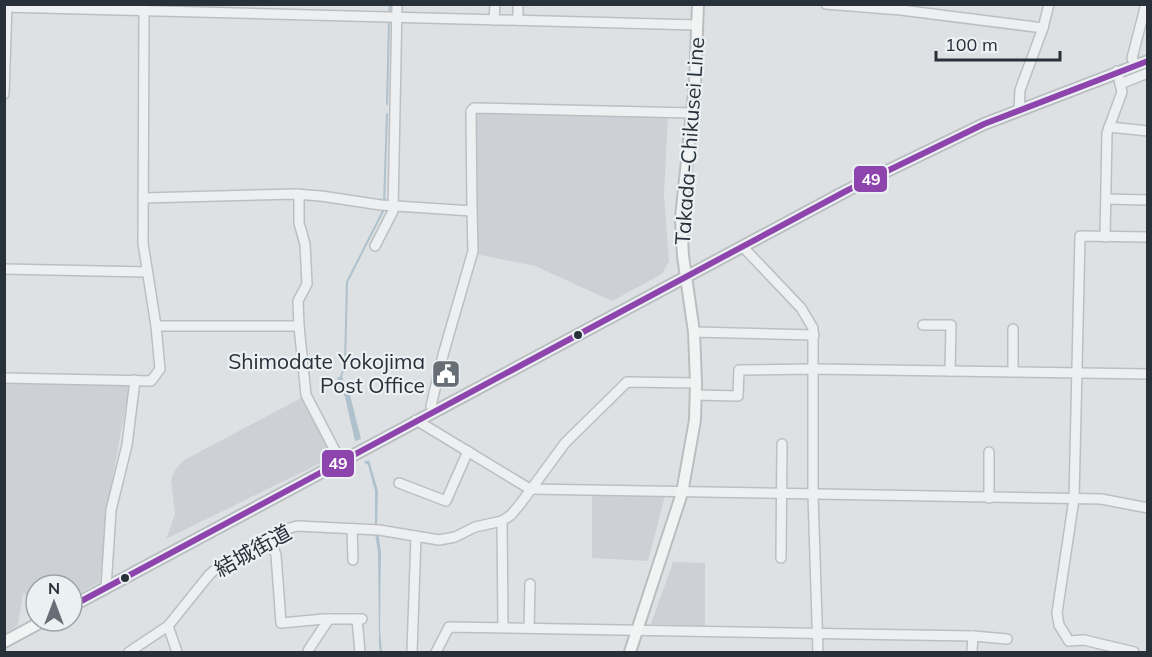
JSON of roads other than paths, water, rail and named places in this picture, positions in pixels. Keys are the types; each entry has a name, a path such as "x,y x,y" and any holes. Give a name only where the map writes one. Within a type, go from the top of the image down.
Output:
{"main road":[{"name":"Takada-Chikusei Line","path":"630,652 682,493 692,441 696,395 694,332 681,218 692,113 698,4"},
{"path":"84,600 848,190 1019,110 1148,61"},
{"path":"4,642 24,631"}],"street":[{"path":"375,246 393,211 387,205 397,4"},
{"path":"495,4 495,20"},
{"path":"518,4 518,20"},
{"path":"826,4 902,7 1043,28"},
{"path":"1019,110 1020,90 1043,28 1049,4"},
{"path":"1134,65 1132,58 1146,4"},
{"path":"4,94 6,6 697,26"},
{"path":"4,378 151,381 160,369 143,243 144,10"},
{"path":"1106,237 1107,133 1122,92 1117,71"},
{"path":"1120,84 1148,73"},
{"path":"434,411 431,406 443,355 473,251 471,111 474,108 692,113"},
{"path":"1109,127 1148,132"},
{"path":"143,198 299,194 387,205 472,211"},
{"path":"299,194 299,223 305,244 307,284 298,301 306,395 341,462"},
{"path":"1106,199 1148,200"},
{"path":"1069,641 1059,625 1057,613 1074,499 1080,236 1148,237"},
{"path":"743,247 801,308 813,328 813,495 818,652"},
{"path":"4,269 147,272"},
{"path":"923,325 951,325 950,371"},
{"path":"156,326 299,326"},
{"path":"1013,329 1013,372"},
{"path":"694,332 814,335"},
{"path":"696,395 738,396 739,370 1148,374"},
{"path":"106,588 111,510 127,445 135,380"},
{"path":"503,627 502,521 511,516 565,443 627,382 696,383"},
{"path":"416,420 530,489 1101,499 1148,508"},
{"path":"781,558 782,444"},
{"path":"399,483 446,501 468,451"},
{"path":"989,452 989,498"},
{"name":"結城街道","path":"129,652 168,626 219,566 255,551 284,530 297,526 376,530 439,540 455,537 475,527 502,521"},
{"path":"352,529 352,560"},
{"path":"412,652 416,536"},
{"path":"271,541 276,555 280,623 359,619 360,652"},
{"path":"529,628 530,584"},
{"path":"308,652 329,619"},
{"path":"168,626 177,652"},
{"path":"436,652 449,627 973,636 1007,639"},
{"path":"972,652 973,636"},
{"path":"1069,641 1084,640 1134,652"},
{"path":"1065,652 1069,641"}],"water":[{"path":"337,377 343,378 343,383 350,395 361,439 355,441 345,397"},
{"path":"369,460 378,491 377,525 381,552 382,652 379,646 375,491 368,465 364,462"}],"waterway":[{"path":"389,14 390,4"},
{"path":"387,104 389,21"},
{"path":"384,204 387,114"},
{"path":"340,380 345,364 347,282 384,209"}],"place":[{"name":"Shimodate Yokojima Post Office","path":"446,374"}]}
